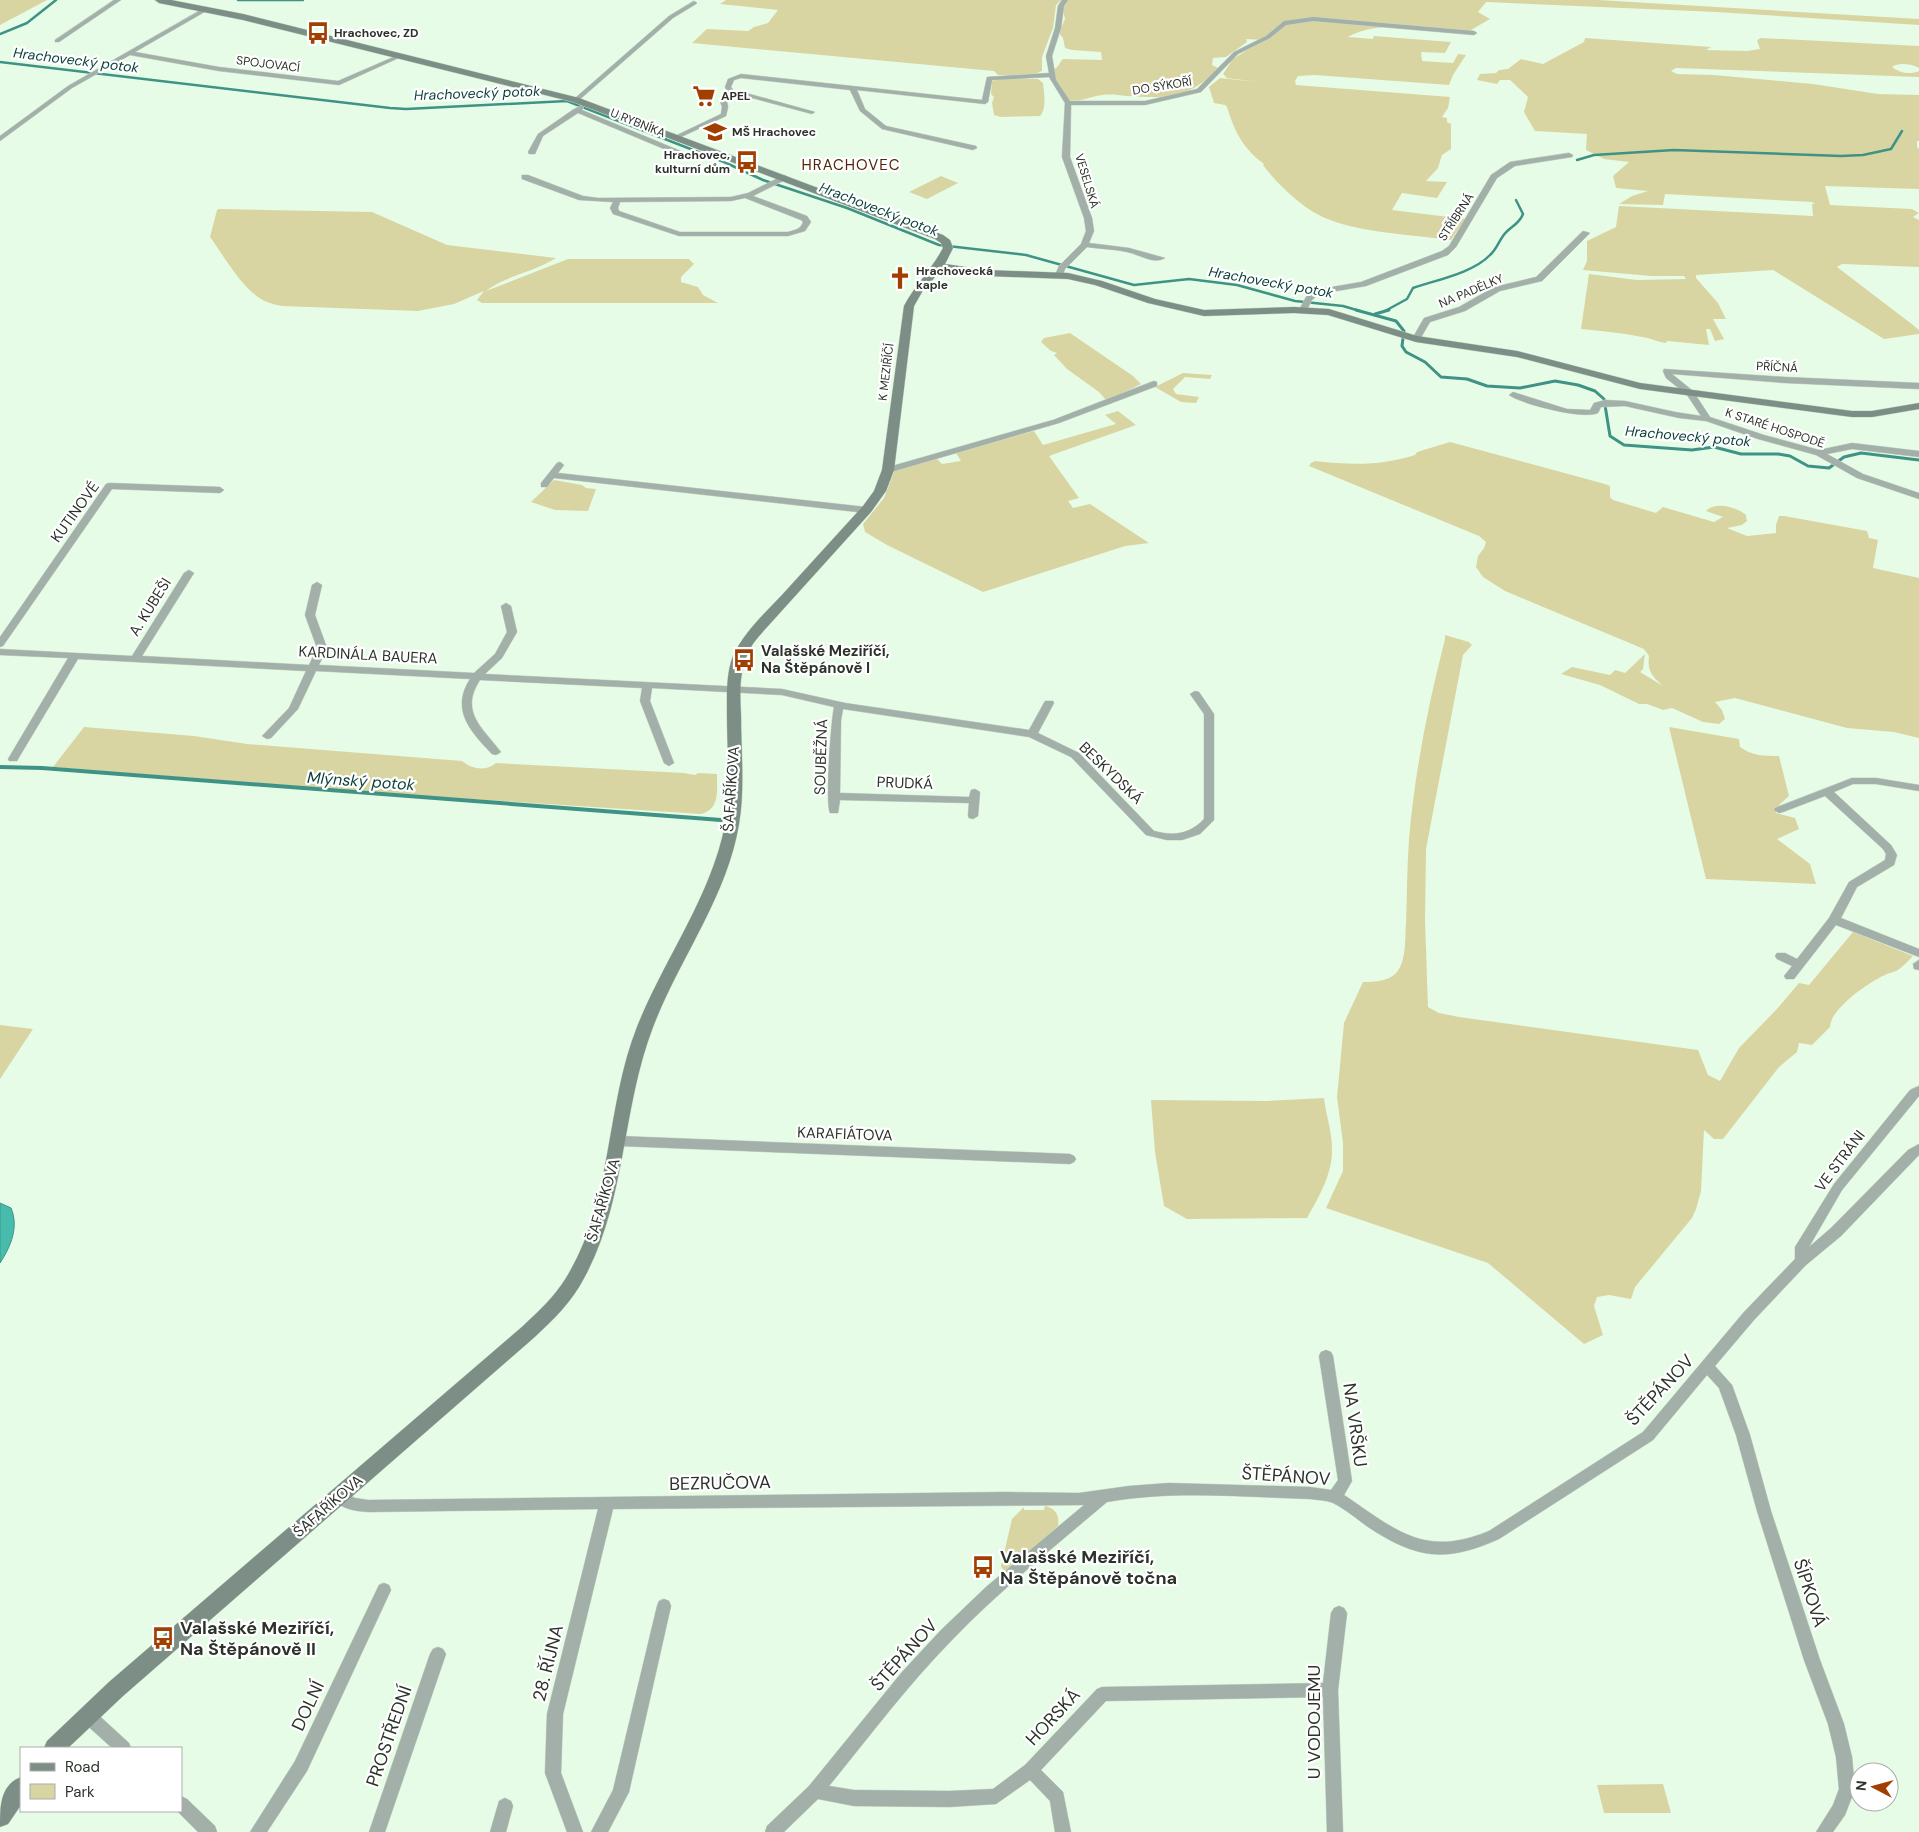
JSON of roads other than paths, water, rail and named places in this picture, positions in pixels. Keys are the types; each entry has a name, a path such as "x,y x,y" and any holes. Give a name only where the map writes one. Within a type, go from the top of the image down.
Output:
{"street":[{"path":"56,40 118,0"},
{"path":"159,0 206,9 400,56 581,106 677,137 780,179"},
{"path":"1065,0 1061,6 1058,28 1049,56 1052,76 1068,103"},
{"path":"532,152 540,135 581,106 671,16 694,3"},
{"path":"0,139 90,75 206,9"},
{"name":"DO SÝKOŘÍ","path":"1068,103 1144,103 1199,91 1236,53 1268,37 1284,23 1314,19 1474,33"},
{"name":"SPOJOVACÍ","path":"129,53 219,69 339,83 400,56"},
{"path":"732,93 728,87 731,79 741,76 985,102 989,78 1052,76"},
{"path":"852,87 862,110 884,128 973,148"},
{"path":"677,137 724,115 723,101 732,93 737,92 812,112"},
{"name":"VESELSKÁ","path":"1068,103 1066,157 1088,218 1090,231 1085,245"},
{"name":"U RYBNÍKA","path":"581,106 691,157"},
{"name":"STŘÍBRNÁ","path":"1306,305 1317,292 1363,284 1445,253 1452,247 1494,177 1513,164 1569,154"},
{"path":"526,178 582,198 617,200 731,200 746,196 780,179"},
{"name":"K MEZIŘÍČÍ","path":"780,179 935,235 947,246 940,266 917,292 909,306 888,470 880,491"},
{"path":"617,200 614,208 616,212 680,234 788,234 800,231 808,222 804,218 746,196"},
{"name":"NA PADĚLKY","path":"1413,338 1427,320 1462,309 1498,289 1539,279 1586,232"},
{"path":"1062,269 1085,245 1129,250 1149,257 1161,258"},
{"path":"940,266 987,274 1062,269 1098,283 1180,309 1204,313 1306,305 1413,338 1517,354 1640,386 1690,394 1852,414 1872,414 1919,406"},
{"name":"PŘÍČNÁ","path":"1690,394 1669,376 1667,370 1755,378 1919,386"},
{"path":"888,470 1048,425 1112,403 1154,384"},
{"name":"K STARÉ HOSPODĚ","path":"1690,394 1707,419 1761,437 1819,453 1860,476 1919,496"},
{"path":"1514,395 1566,411 1591,413 1604,403 1626,404 1677,416 1707,419"},
{"path":"1819,453 1852,446 1919,454"},
{"path":"544,484 560,465"},
{"path":"552,475 866,510"},
{"name":"KUTINOVÉ","path":"0,644 109,486 220,490"},
{"name":"ŠAFAŘÍKOVA","path":"55,1747 87,1715 523,1337 563,1295 581,1266 598,1228 606,1204 631,1069 644,1030 664,982 714,881 727,845 732,825 734,689 739,658 749,641 770,614 866,510 880,491"},
{"name":"A. KUBEŠI","path":"136,658 189,573"},
{"path":"268,736 293,709 322,648 310,615 317,585"},
{"path":"496,752 477,733 467,714 468,694 478,676 501,653 512,632 506,606"},
{"name":"KARDINÁLA BAUERA","path":"0,652 734,689"},
{"path":"13,760 75,655"},
{"path":"648,684 644,701 669,763"},
{"name":"BESKYDSKÁ","path":"734,689 782,692 839,705 1032,734 1075,755 1150,833 1163,837 1180,838 1194,835 1202,830 1209,820 1209,714 1195,694"},
{"path":"1032,734 1049,703"},
{"name":"SOUBĚŽNÁ","path":"834,811 836,720 839,705"},
{"path":"1779,810 1852,781 1864,780 1919,788"},
{"path":"1790,976 1834,920 1853,885 1890,862 1892,854 1887,847 1826,791"},
{"name":"PRUDKÁ","path":"834,796 975,796"},
{"path":"973,816 975,796"},
{"path":"1834,920 1919,954"},
{"path":"1781,956 1799,965"},
{"name":"VE STRÁNI","path":"1801,1261 1802,1247 1838,1187 1914,1092 1919,1090"},
{"name":"KARAFIÁTOVA","path":"619,1141 1070,1159"},
{"name":"ŠTĚPÁNOV","path":"773,1832 815,1791 907,1677 946,1635 991,1592 1103,1497 1129,1492 1169,1489 1310,1493 1335,1497 1351,1506 1373,1524 1406,1541 1425,1547 1448,1548 1473,1544 1494,1535 1648,1436 1749,1316 1801,1261 1836,1232 1912,1153 1919,1149"},
{"name":"NA VRŠKU","path":"1326,1356 1345,1481 1335,1497"},
{"name":"ŠÍPKOVÁ","path":"1708,1367 1725,1385 1743,1435 1764,1511 1812,1660 1836,1724 1844,1757 1847,1789 1839,1810 1824,1832"},
{"name":"BEZRUČOVA","path":"339,1496 352,1504 368,1506 1103,1497"},
{"name":"28. ŘÍJNA","path":"575,1832 553,1774 555,1714 608,1503"},
{"name":"DOLNÍ","path":"258,1832 289,1786 311,1747 384,1590"},
{"path":"599,1832 621,1792 664,1606"},
{"name":"U VODOJEMU","path":"1335,1832 1330,1690 1340,1613"},
{"name":"PROSTŘEDNÍ","path":"377,1832 438,1654"},
{"name":"HORSKÁ","path":"815,1791 854,1798 949,1799 996,1796 1031,1770 1050,1746 1102,1694 1330,1690"},
{"path":"87,1715 123,1747"},
{"path":"1031,1770 1057,1797 1063,1832"},
{"path":"0,1817 20,1788"},
{"path":"182,1805 209,1832"},
{"path":"498,1832 505,1806"}],"water":[{"path":"0,1203 11,1208 14,1229 13,1236 0,1263"}],"waterway":[{"path":"0,34 27,23 56,0"},
{"path":"238,0 303,0"},
{"name":"Hrachovecký potok","path":"0,62 390,108 406,109 567,101 724,162 763,180 847,208 939,245 1026,255 1134,285 1189,279 1237,285 1295,301 1343,306 1360,311"},
{"path":"1577,160 1594,155 1674,150 1841,156 1863,155 1891,149 1902,131"},
{"path":"1385,311 1407,299 1413,288 1464,271 1483,261 1494,251 1505,233 1521,218 1523,214 1516,200"},
{"name":"Hrachovecký potok","path":"1356,310 1396,321 1404,331 1402,346 1406,352 1425,362 1441,377 1467,379 1487,386 1520,388 1555,381 1578,385 1595,391 1604,399 1610,436 1624,445 1692,450 1714,447 1741,454 1778,454 1790,456 1808,466 1829,468 1844,457 1861,453 1919,460"},
{"path":"1375,314 1389,310"},
{"name":"Mlýnský potok","path":"0,767 42,768 721,820"}],"place":[{"name":"Hrachovec, ZD","path":"318,33"},
{"name":"APEL","path":"704,96"},
{"name":"MŠ Hrachovec","path":"715,132"},
{"name":"Hrachovec, kulturní dům","path":"747,162"},
{"name":"Hrachovecká kaple","path":"900,278"},
{"name":"Valašské Meziříčí, Na Štěpánově I","path":"744,660"},
{"name":"Valašské Meziříčí, Na Štěpánově točna","path":"983,1567"},
{"name":"Valašské Meziříčí, Na Štěpánově II","path":"163,1638"}],"district":[{"name":"HRACHOVEC","path":"851,165"}]}
